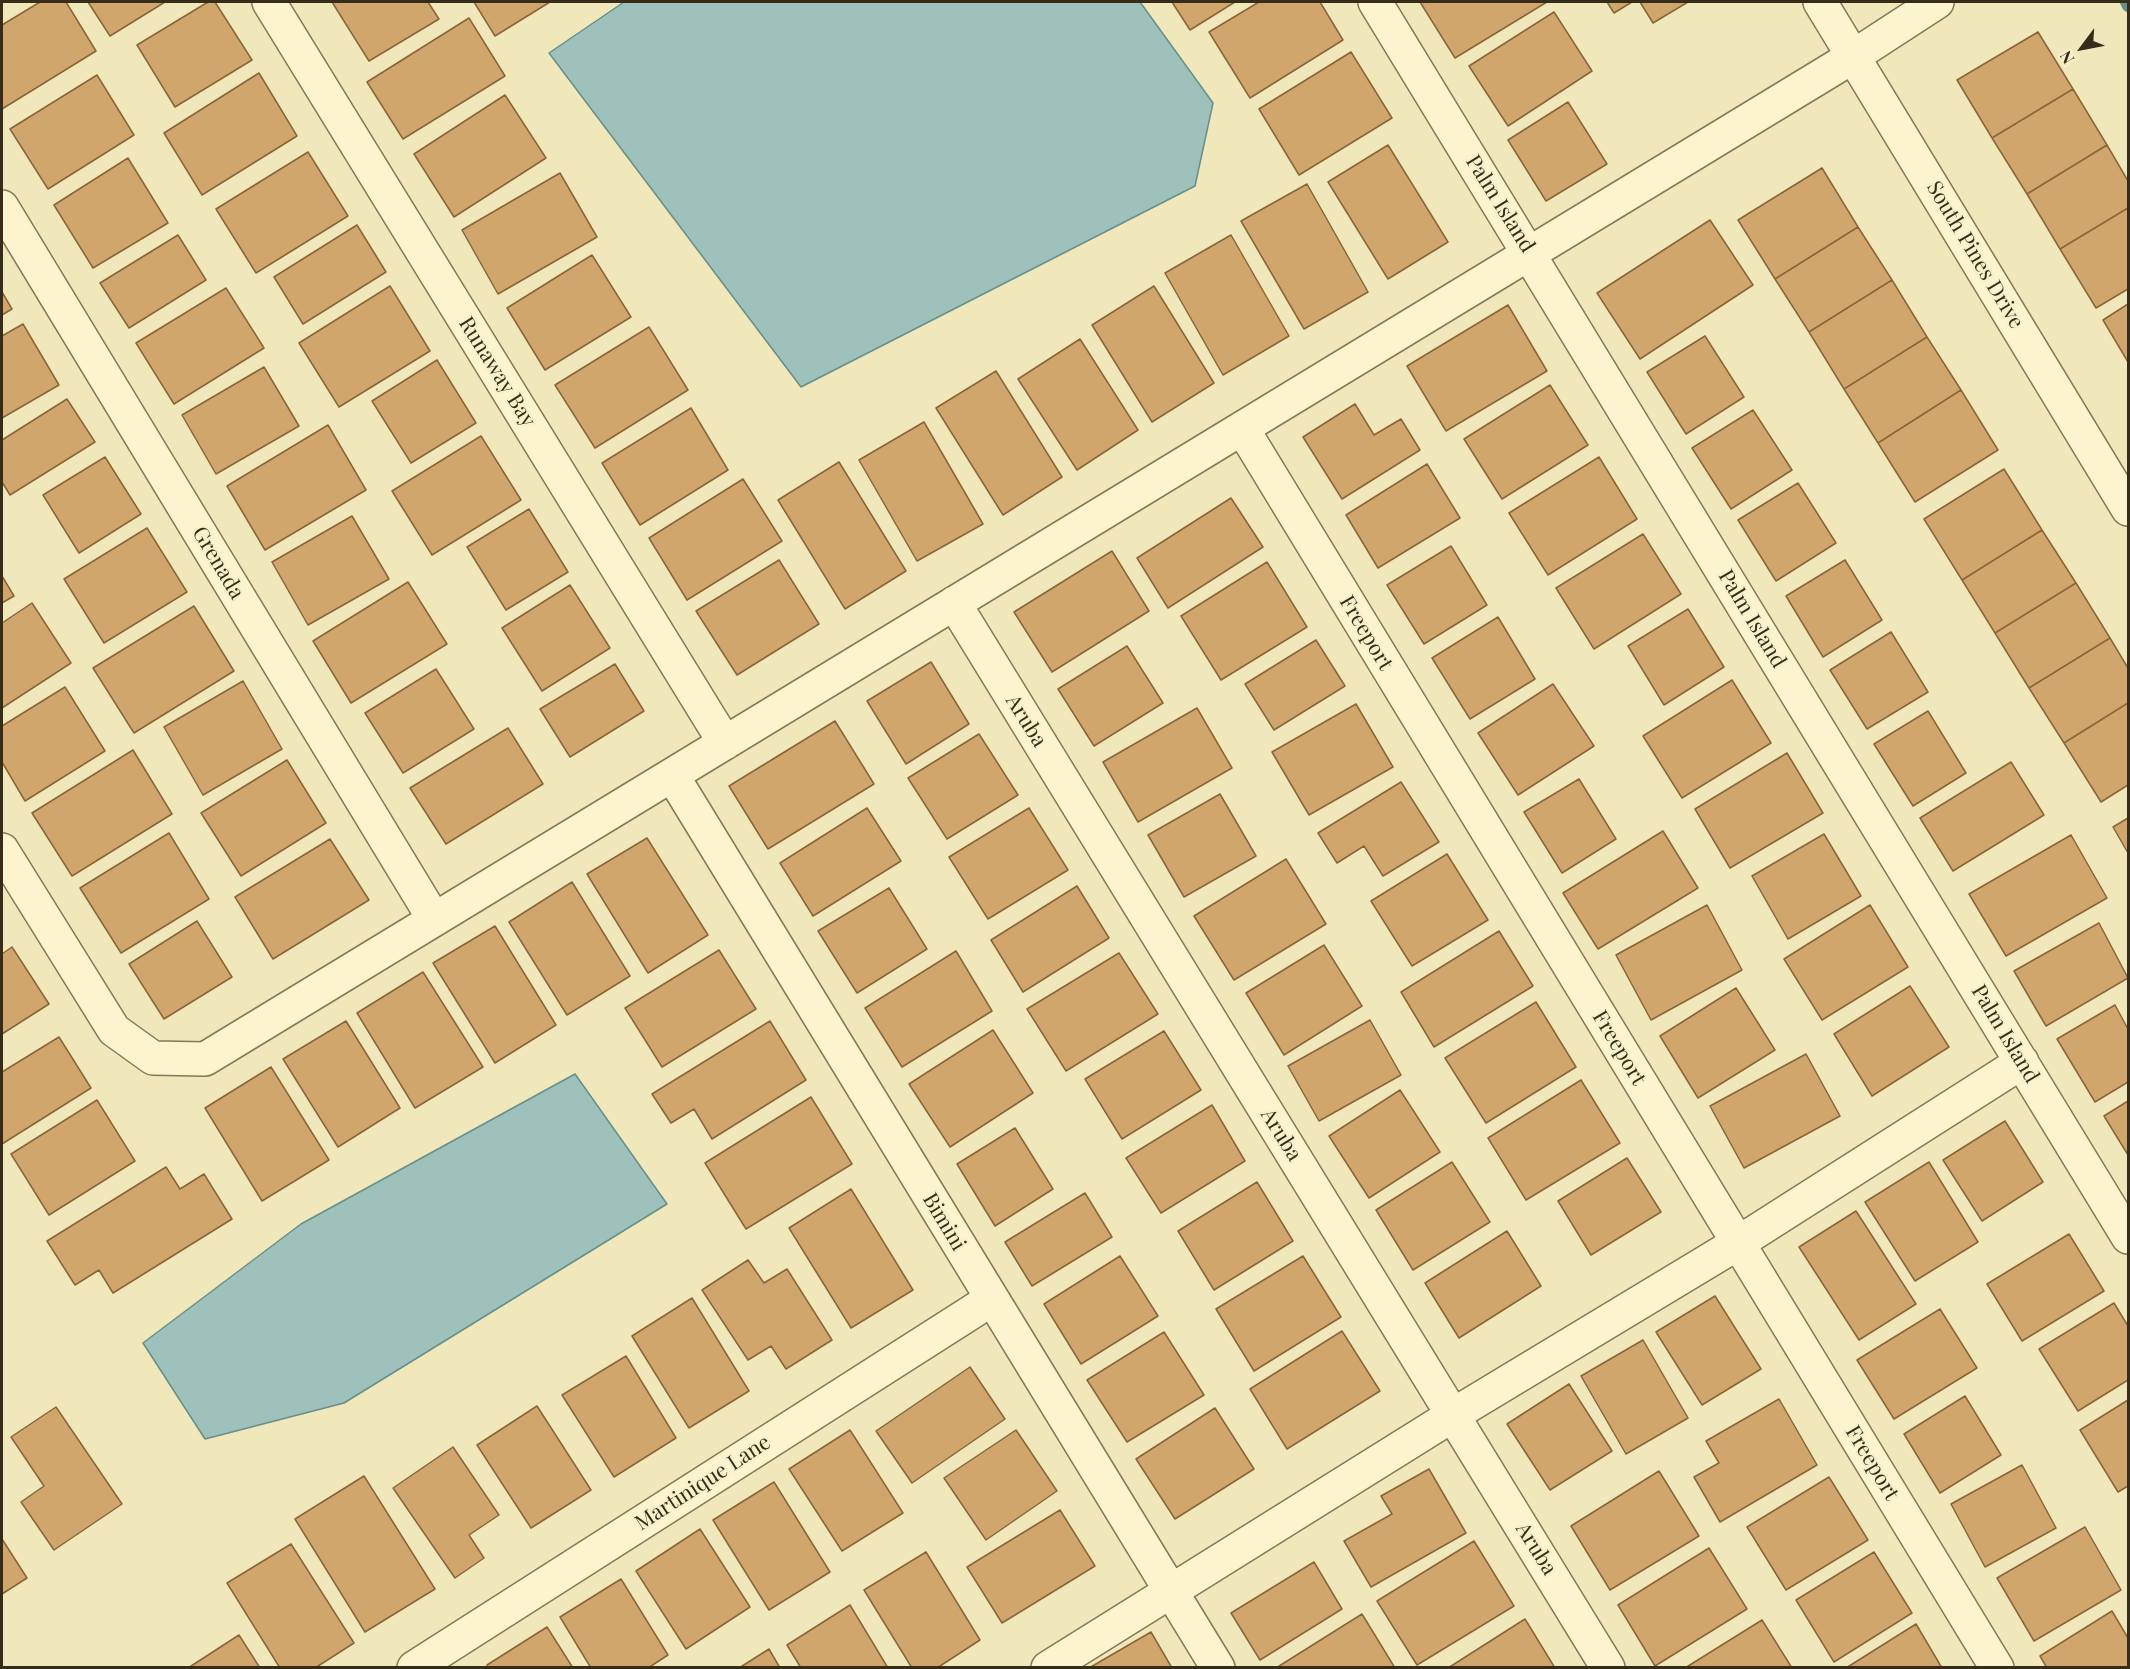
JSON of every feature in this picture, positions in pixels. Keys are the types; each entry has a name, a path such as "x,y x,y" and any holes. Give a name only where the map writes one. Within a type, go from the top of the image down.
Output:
{"street":[{"name":"Runaway Bay","path":"269,2 725,743"},
{"name":"Palm Island","path":"1375,2 2128,1237"},
{"name":"South Pines Drive","path":"1820,2 2128,509"},
{"path":"2,850 114,1030 153,1058 205,1059 1854,56 1937,2"},
{"name":"Grenada","path":"2,207 434,920"},
{"name":"Freeport","path":"1242,428 1997,1668"},
{"name":"Aruba","path":"954,603 1608,1668"},
{"name":"Bimini","path":"672,775 1218,1668"},
{"path":"1048,1668 1453,1415 1738,1243 2022,1062"},
{"name":"Martinique Lane","path":"414,1668 992,1299"}],"water":[{"path":"624,2 1140,2 1213,103 1195,186 801,387 549,53"},
{"path":"575,1074 667,1204 344,1403 205,1439 143,1343 301,1224"}],"building":[{"path":"40,2 66,2 96,51 2,109 2,25"},
{"path":"88,2 165,2 110,36"},
{"path":"208,2 215,2 252,60 175,107 137,45"},
{"path":"332,2 428,2 439,19 369,61"},
{"path":"474,2 550,2 495,36"},
{"path":"1172,2 1235,2 1190,30"},
{"path":"1259,2 1320,2 1343,40 1250,98 1209,32"},
{"path":"1420,2 1547,2 1455,58"},
{"path":"1607,2 1632,2 1614,13"},
{"path":"1640,2 1688,2 1653,23"},
{"path":"1554,12 1592,71 1508,126 1469,66"},
{"path":"469,18 505,76 403,139 367,82"},
{"path":"2038,32 2073,89 1992,138 1957,80"},
{"path":"1351,52 1392,118 1299,175 1259,109"},
{"path":"259,73 297,136 202,195 164,133"},
{"path":"97,75 134,135 48,189 10,129"},
{"path":"2073,89 2107,145 2027,194 1992,138"},
{"path":"505,95 546,158 454,217 414,154"},
{"path":"1568,102 1607,164 1546,201 1508,140"},
{"path":"1388,145 1448,242 1388,279 1328,182"},
{"path":"2107,145 2128,181 2128,208 2060,249 2027,194"},
{"path":"308,152 348,216 256,273 216,209"},
{"path":"128,158 168,223 93,268 54,205"},
{"path":"1822,168 1858,227 1775,279 1738,220"},
{"path":"560,173 597,237 498,294 462,230"},
{"path":"1307,184 1368,292 1304,329 1241,221"},
{"path":"2128,208 2128,289 2096,308 2060,249"},
{"path":"1710,220 1753,285 1640,359 1597,293"},
{"path":"357,225 386,272 303,324 274,277"},
{"path":"1858,227 1892,280 1809,332 1775,279"},
{"path":"178,235 206,280 129,328 100,283"},
{"path":"1231,235 1289,336 1223,375 1165,273"},
{"path":"592,255 631,317 545,370 507,308"},
{"path":"1892,280 1927,337 1844,389 1809,332"},
{"path":"390,286 430,351 339,407 299,343"},
{"path":"1154,286 1214,383 1152,422 1092,325"},
{"path":"226,288 264,348 174,404 136,343"},
{"path":"2,292 12,309 2,315"},
{"path":"2128,304 2128,362 2103,320"},
{"path":"1508,305 1547,371 1446,431 1407,366"},
{"path":"23,324 59,385 2,418 2,336"},
{"path":"649,327 688,390 595,448 555,385"},
{"path":"1705,336 1744,397 1686,434 1647,372"},
{"path":"1927,337 1961,390 1878,443 1844,389"},
{"path":"1080,339 1138,430 1077,470 1018,379"},
{"path":"437,360 476,423 411,463 372,401"},
{"path":"264,367 299,426 216,474 182,415"},
{"path":"996,371 1062,477 1003,515 936,408"},
{"path":"1550,385 1588,445 1502,499 1464,439"},
{"path":"1961,390 1998,450 1915,502 1878,443"},
{"path":"67,399 95,442 10,495 2,482 2,440"},
{"path":"1355,404 1374,435 1401,419 1420,450 1342,499 1303,437"},
{"path":"691,408 728,470 640,525 602,463"},
{"path":"1753,410 1792,470 1731,509 1692,448"},
{"path":"924,422 983,524 917,561 859,460"},
{"path":"328,425 366,490 265,550 227,486"},
{"path":"481,436 521,500 432,555 392,491"},
{"path":"105,457 141,514 79,553 43,495"},
{"path":"1599,457 1637,519 1548,575 1509,513"},
{"path":"839,462 906,571 845,609 778,500"},
{"path":"1427,464 1460,518 1378,568 1346,515"},
{"path":"2004,469 2042,530 1962,580 1924,519"},
{"path":"743,479 782,541 687,600 649,538"},
{"path":"1798,483 1836,543 1776,581 1738,520"},
{"path":"1231,498 1263,547 1168,608 1137,558"},
{"path":"529,509 568,572 506,610 467,547"},
{"path":"352,516 389,579 308,625 272,562"},
{"path":"147,528 187,592 104,643 64,579"},
{"path":"2042,530 2076,583 1995,633 1962,580"},
{"path":"1643,534 1681,594 1594,649 1556,588"},
{"path":"1451,546 1487,605 1424,644 1387,585"},
{"path":"1112,551 1149,611 1052,672 1014,612"},
{"path":"779,560 819,624 737,675 696,611"},
{"path":"1845,560 1882,620 1823,657 1786,596"},
{"path":"1267,562 1307,627 1221,680 1181,616"},
{"path":"2,576 14,596 2,603"},
{"path":"408,582 447,644 351,703 313,641"},
{"path":"2076,583 2110,638 2029,688 1995,633"},
{"path":"570,585 610,648 542,691 502,628"},
{"path":"32,603 71,663 2,708 2,623"},
{"path":"194,606 234,671 134,733 93,668"},
{"path":"1688,609 1724,667 1664,705 1628,646"},
{"path":"1498,617 1535,679 1470,719 1432,658"},
{"path":"1891,632 1928,692 1867,729 1830,670"},
{"path":"2110,638 2128,668 2128,703 2064,743 2029,688"},
{"path":"1316,640 1345,686 1274,730 1245,684"},
{"path":"1127,646 1163,703 1094,746 1058,689"},
{"path":"931,662 969,724 906,764 867,701"},
{"path":"615,664 644,711 570,757 540,709"},
{"path":"436,669 474,729 403,773 365,713"},
{"path":"1732,680 1771,743 1682,798 1643,736"},
{"path":"243,681 282,749 203,795 164,727"},
{"path":"1553,684 1594,746 1518,795 1478,733"},
{"path":"65,687 105,751 25,801 2,762 2,726"},
{"path":"2128,703 2128,785 2101,802 2064,743"},
{"path":"1356,704 1393,767 1309,815 1272,752"},
{"path":"1197,708 1232,768 1138,822 1103,762"},
{"path":"1928,711 1966,773 1913,806 1874,744"},
{"path":"835,721 874,784 768,849 729,786"},
{"path":"508,728 543,784 446,844 410,788"},
{"path":"979,734 1018,795 947,839 908,778"},
{"path":"133,750 172,814 72,876 32,813"},
{"path":"1787,753 1823,813 1730,868 1695,809"},
{"path":"287,760 326,823 241,876 201,813"},
{"path":"2011,762 2044,815 1953,871 1920,818"},
{"path":"1579,779 1616,839 1562,873 1524,812"},
{"path":"1401,782 1439,842 1383,876 1364,846 1337,863 1318,833"},
{"path":"1220,794 1256,856 1184,897 1148,835"},
{"path":"867,808 901,861 813,916 780,863"},
{"path":"1029,808 1068,870 988,919 949,857"},
{"path":"2128,818 2128,853 2113,827"},
{"path":"1663,831 1698,888 1598,949 1563,893"},
{"path":"169,833 209,899 121,953 80,888"},
{"path":"1824,834 1861,896 1788,939 1752,876"},
{"path":"2071,835 2107,898 2006,956 1969,894"},
{"path":"647,838 708,935 648,973 587,874"},
{"path":"330,839 369,900 273,959 235,897"},
{"path":"1447,854 1488,920 1412,966 1371,901"},
{"path":"1286,859 1326,924 1234,980 1194,916"},
{"path":"572,882 630,976 567,1015 509,922"},
{"path":"1077,886 1109,938 1023,992 991,940"},
{"path":"889,888 927,949 857,993 818,931"},
{"path":"1707,905 1742,970 1651,1020 1616,955"},
{"path":"1870,905 1908,967 1822,1020 1784,959"},
{"path":"197,921 232,977 164,1019 129,964"},
{"path":"2099,923 2128,978 2046,1026 2014,971"},
{"path":"495,926 556,1025 495,1063 433,963"},
{"path":"1499,931 1533,986 1434,1047 1401,992"},
{"path":"1324,945 1362,1006 1284,1055 1246,993"},
{"path":"12,947 49,1004 2,1034 2,954"},
{"path":"719,950 756,1009 662,1067 625,1008"},
{"path":"956,951 992,1011 902,1067 865,1008"},
{"path":"1119,953 1158,1014 1066,1071 1027,1009"},
{"path":"423,972 483,1067 415,1108 357,1013"},
{"path":"1910,986 1949,1047 1872,1096 1834,1034"},
{"path":"1736,988 1775,1050 1698,1098 1660,1036"},
{"path":"1536,1002 1576,1067 1486,1123 1445,1058"},
{"path":"2115,1005 2128,1029 2128,1082 2095,1102 2057,1039"},
{"path":"1370,1020 1401,1075 1319,1121 1288,1066"},
{"path":"346,1021 400,1108 338,1147 283,1059"},
{"path":"770,1021 806,1080 712,1139 694,1109 671,1123 652,1094"},
{"path":"993,1030 1033,1093 950,1147 909,1084"},
{"path":"1164,1031 1201,1090 1122,1139 1085,1079"},
{"path":"59,1037 91,1088 2,1144 2,1072"},
{"path":"1806,1054 1840,1116 1744,1168 1710,1106"},
{"path":"271,1067 329,1160 262,1201 205,1108"},
{"path":"1581,1080 1620,1143 1526,1200 1488,1138"},
{"path":"1400,1090 1440,1152 1369,1198 1329,1136"},
{"path":"811,1097 852,1164 746,1229 705,1163"},
{"path":"97,1100 135,1161 49,1215 11,1154"},
{"path":"2128,1101 2128,1155 2104,1116"},
{"path":"1212,1105 1245,1161 1161,1213 1126,1158"},
{"path":"2005,1121 2043,1182 1982,1221 1943,1160"},
{"path":"1015,1128 1053,1189 995,1226 957,1164"},
{"path":"1627,1158 1661,1212 1591,1255 1558,1201"},
{"path":"1452,1162 1490,1222 1413,1270 1376,1210"},
{"path":"1929,1162 1978,1242 1915,1281 1865,1202"},
{"path":"166,1167 180,1189 204,1174 232,1219 113,1293 99,1270 75,1285 47,1241"},
{"path":"1257,1182 1293,1241 1214,1290 1178,1231"},
{"path":"851,1189 913,1290 851,1328 789,1228"},
{"path":"1085,1193 1112,1237 1032,1286 1005,1242"},
{"path":"1856,1211 1916,1304 1859,1340 1799,1247"},
{"path":"1507,1231 1541,1286 1459,1338 1425,1283"},
{"path":"2069,1234 2104,1291 2022,1341 1987,1284"},
{"path":"1120,1256 1158,1316 1081,1364 1044,1304"},
{"path":"1303,1256 1341,1317 1254,1371 1216,1309"},
{"path":"748,1260 764,1283 787,1269 832,1340 786,1369 771,1346 748,1360 702,1290"},
{"path":"1715,1296 1761,1369 1702,1405 1656,1332"},
{"path":"692,1298 749,1391 689,1428 632,1336"},
{"path":"2114,1303 2128,1326 2128,1380 2078,1411 2039,1349"},
{"path":"1940,1309 1977,1368 1894,1419 1857,1360"},
{"path":"1342,1331 1380,1391 1287,1449 1250,1389"},
{"path":"1164,1332 1204,1395 1127,1442 1087,1380"},
{"path":"1643,1340 1688,1418 1626,1454 1581,1376"},
{"path":"626,1356 676,1438 614,1477 562,1395"},
{"path":"970,1367 1005,1419 912,1483 876,1431"},
{"path":"1569,1384 1612,1451 1550,1490 1507,1424"},
{"path":"1965,1396 2001,1455 1940,1493 1904,1434"},
{"path":"1779,1399 1817,1465 1720,1522 1694,1477 1719,1463 1706,1441"},
{"path":"2128,1400 2128,1486 2118,1492 2080,1430"},
{"path":"537,1406 591,1490 531,1528 477,1445"},
{"path":"56,1407 122,1504 54,1550 21,1502 44,1486 11,1437"},
{"path":"1215,1408 1254,1469 1175,1519 1136,1459"},
{"path":"850,1430 903,1513 842,1551 789,1469"},
{"path":"1016,1430 1057,1491 986,1540 944,1478"},
{"path":"453,1447 499,1515 469,1535 484,1558 455,1578 393,1488"},
{"path":"2022,1465 2056,1528 1985,1567 1951,1504"},
{"path":"1429,1469 1466,1533 1371,1587 1344,1541 1392,1514 1381,1496"},
{"path":"1659,1471 1699,1536 1610,1590 1571,1526"},
{"path":"364,1476 435,1589 365,1632 295,1519"},
{"path":"1829,1477 1868,1540 1786,1590 1747,1527"},
{"path":"774,1482 830,1572 769,1610 713,1520"},
{"path":"1060,1510 1095,1566 1002,1623 967,1567"},
{"path":"2085,1527 2121,1590 2034,1641 1997,1578"},
{"path":"700,1529 750,1607 686,1649 636,1571"},
{"path":"2,1539 27,1578 2,1594"},
{"path":"1474,1541 1514,1606 1417,1665 1377,1601"},
{"path":"291,1544 354,1643 315,1668 280,1668 227,1583"},
{"path":"1709,1548 1747,1609 1655,1666 1618,1605"},
{"path":"926,1552 980,1640 937,1668 912,1668 864,1590"},
{"path":"1874,1552 1912,1613 1834,1662 1796,1600"},
{"path":"1314,1562 1342,1609 1260,1660 1231,1613"},
{"path":"621,1579 668,1655 648,1668 591,1668 560,1617"},
{"path":"850,1605 888,1668 801,1668 787,1645"},
{"path":"2112,1611 2128,1638 2128,1668 2047,1668 2040,1656"},
{"path":"1362,1614 1395,1668 1276,1668"},
{"path":"1525,1619 1555,1668 1448,1668"},
{"path":"1762,1620 1792,1668 1685,1668"},
{"path":"1916,1624 1942,1668 1846,1668"},
{"path":"547,1627 573,1668 488,1668 487,1665"},
{"path":"1151,1632 1172,1668 1089,1668"},
{"path":"239,1635 260,1668 188,1668"},
{"path":"769,1649 780,1668 739,1668"}],"waterway":[{"path":"2126,2 2128,6"}]}
